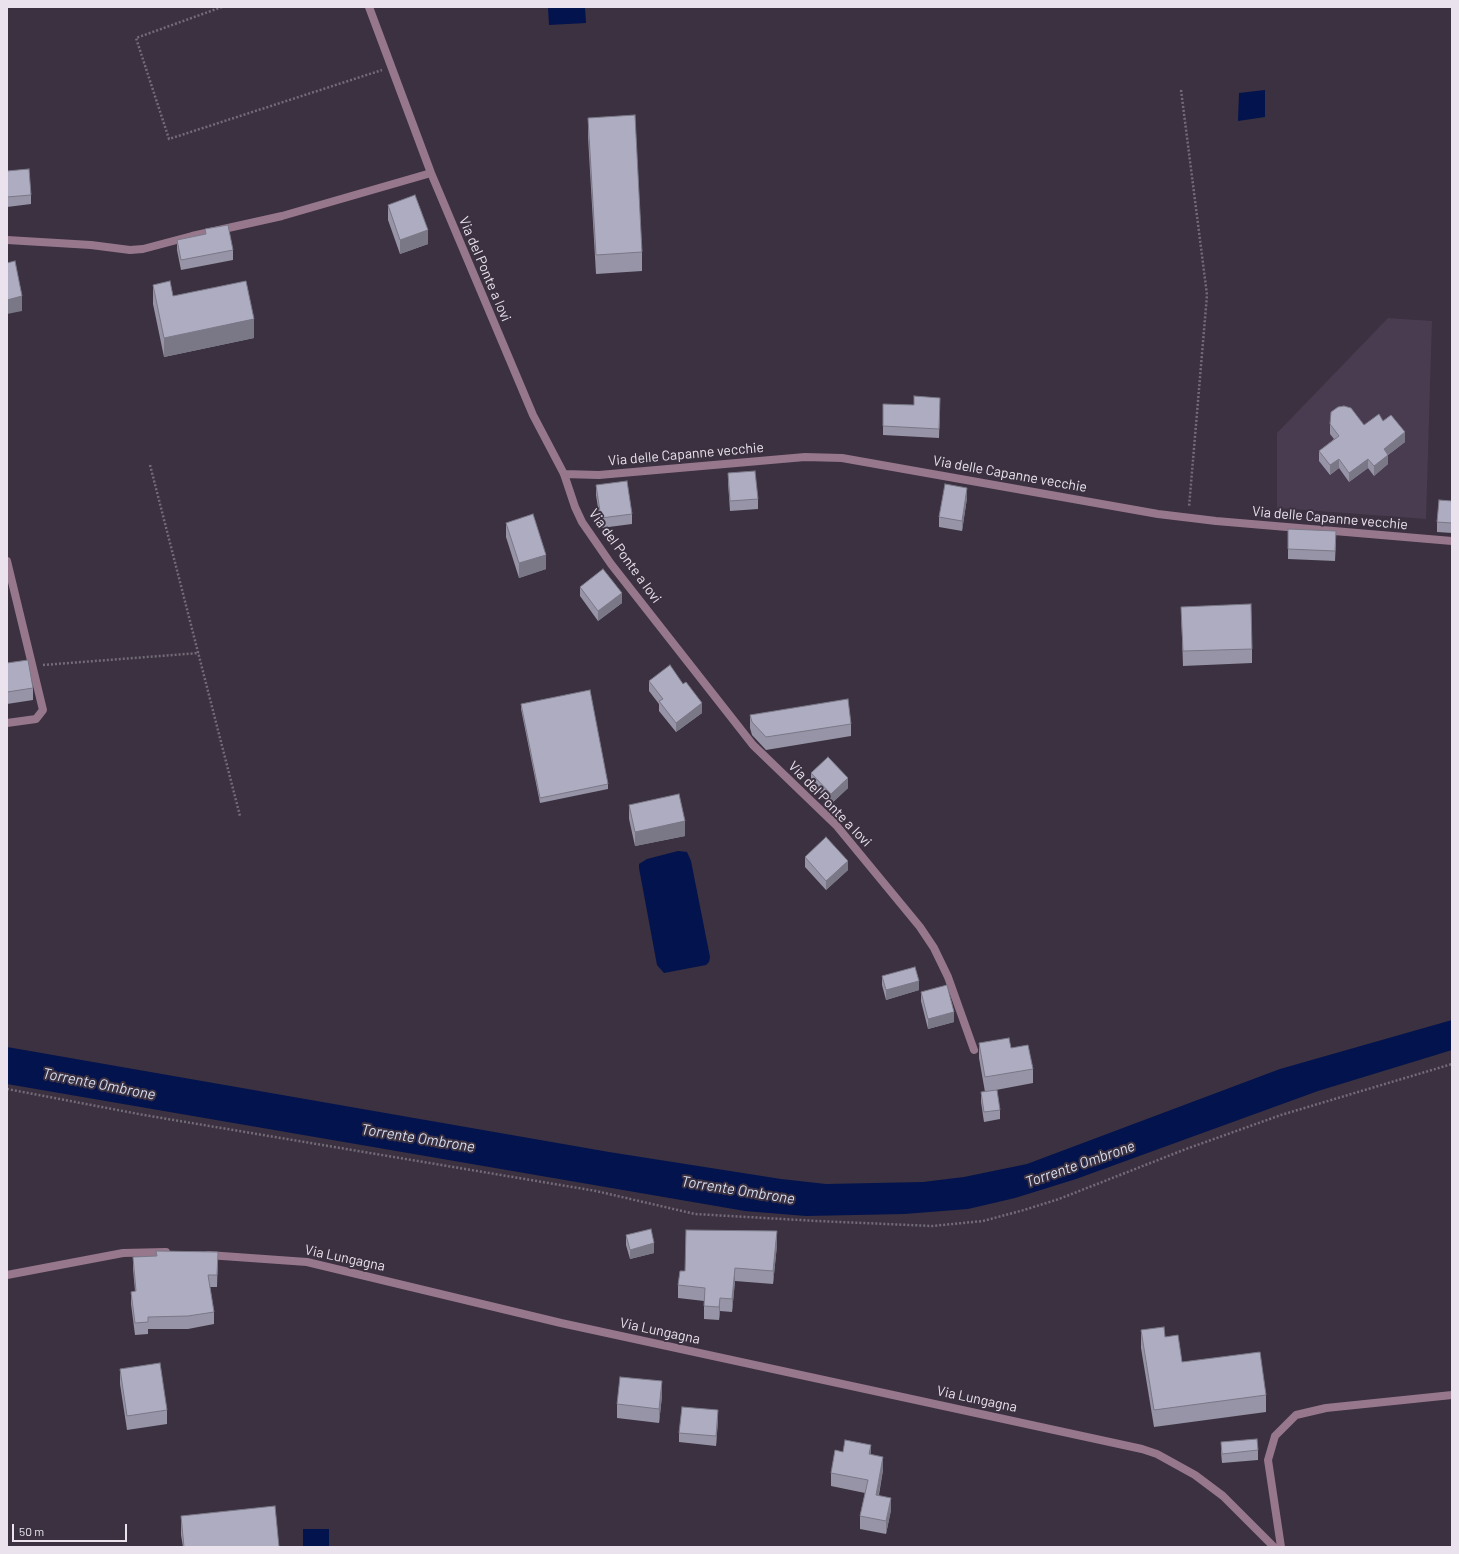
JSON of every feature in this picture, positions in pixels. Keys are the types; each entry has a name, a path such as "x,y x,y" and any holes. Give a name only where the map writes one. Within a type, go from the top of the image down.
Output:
{"street":[{"name":"Via del Ponte a Iovi","path":"369,7 431,174 533,416 564,474 575,507 591,536 611,564 752,745 836,825 920,927 934,948 948,977 974,1050"},
{"path":"7,240 83,244 130,250 143,249 192,236 282,216 431,174"},
{"name":"Via delle Capanne vecchie","path":"564,474 599,475 805,457 836,457 1158,514 1188,518 1452,541"},
{"path":"7,561 43,710 36,719 7,724"},
{"path":"7,1275 123,1253 172,1253"},
{"name":"Via Lungagna","path":"196,1254 307,1262 561,1323 1142,1449 1157,1454 1195,1475 1223,1496 1274,1547"},
{"path":"1281,1547 1268,1460 1275,1436 1296,1415 1326,1408 1452,1395"}],"path":[{"path":"222,7 136,38 169,139 391,67"},
{"path":"1182,90 1207,295 1188,518"},
{"path":"150,465 240,816"},
{"path":"33,666 199,653"},
{"path":"7,1089 144,1115 596,1191 695,1214 932,1226 983,1221 1024,1210 1059,1199 1186,1149 1281,1115 1452,1064"}],"shaded area":[{"path":"1388,318 1432,321 1426,519 1277,508 1277,433"}],"water":[{"path":"548,7 585,7 586,23 549,25"},
{"path":"1265,90 1265,117 1238,121 1239,93"},
{"path":"678,851 687,852 691,861 710,957 709,962 706,965 664,973 657,965 639,864 647,859"},
{"name":"Torrente Ombrone","path":"1452,1020 1452,1050 1318,1091 1076,1179 1015,1198 968,1209 904,1214 806,1216 745,1211 7,1084 7,1047 609,1152 781,1179 826,1184 923,1182 964,1177 1027,1164 1280,1069"},
{"path":"303,1529 329,1529 329,1547 303,1547"}],"building":[{"path":"635,115 642,252 596,255 588,118"},
{"path":"29,169 31,195 7,197 7,171"},
{"path":"415,195 428,230 400,240 388,205"},
{"path":"228,225 233,250 181,260 177,240 206,234 205,229"},
{"path":"15,261 22,296 7,300 7,263"},
{"path":"170,281 173,296 246,281 254,319 164,338 153,285"},
{"path":"914,396 940,398 939,429 883,426 883,404 914,405"},
{"path":"1344,406 1351,408 1364,425 1379,414 1383,421 1391,415 1405,432 1384,449 1388,455 1374,466 1368,459 1349,473 1339,459 1330,465 1319,451 1339,436 1330,424 1331,412 1338,407"},
{"path":"755,471 758,499 730,501 728,473"},
{"path":"627,481 632,514 601,518 596,485"},
{"path":"945,484 967,488 962,521 939,517"},
{"path":"1439,500 1452,501 1452,523 1437,522"},
{"path":"533,514 546,555 519,563 506,523"},
{"path":"1288,529 1336,531 1335,551 1288,549"},
{"path":"603,569 622,593 598,611 580,587"},
{"path":"1251,604 1252,649 1183,651 1181,607"},
{"path":"28,660 33,688 7,692 7,663"},
{"path":"670,665 683,684 686,682 702,703 676,723 659,701 663,699 649,681"},
{"path":"590,690 608,784 540,798 521,704"},
{"path":"848,699 851,724 766,737 752,722 750,715"},
{"path":"828,757 848,778 831,794 811,773"},
{"path":"679,794 685,821 635,832 629,805"},
{"path":"826,837 848,861 826,881 805,857"},
{"path":"915,967 919,981 886,990 882,976"},
{"path":"947,985 954,1012 928,1019 921,992"},
{"path":"1009,1038 1011,1048 1028,1045 1033,1069 985,1077 979,1043"},
{"path":"997,1090 1000,1110 984,1112 981,1092"},
{"path":"651,1229 654,1243 630,1250 626,1235"},
{"path":"686,1230 777,1231 773,1271 735,1268 732,1299 720,1298 719,1307 704,1306 705,1288 678,1285 680,1271 685,1271"},
{"path":"156,1251 218,1252 217,1275 208,1275 214,1312 188,1316 148,1317 148,1322 135,1323 131,1292 136,1291 133,1257 157,1256"},
{"path":"1164,1327 1165,1337 1178,1335 1182,1362 1260,1352 1266,1395 1154,1410 1141,1330"},
{"path":"160,1363 167,1410 127,1416 120,1369"},
{"path":"620,1377 662,1381 659,1409 617,1404"},
{"path":"682,1407 718,1410 716,1436 679,1433"},
{"path":"1257,1439 1258,1450 1222,1454 1221,1442"},
{"path":"845,1440 871,1445 869,1454 883,1457 876,1495 891,1498 886,1521 860,1516 868,1480 831,1473 835,1450 843,1452"},
{"path":"275,1506 279,1547 184,1547 181,1516"}]}
